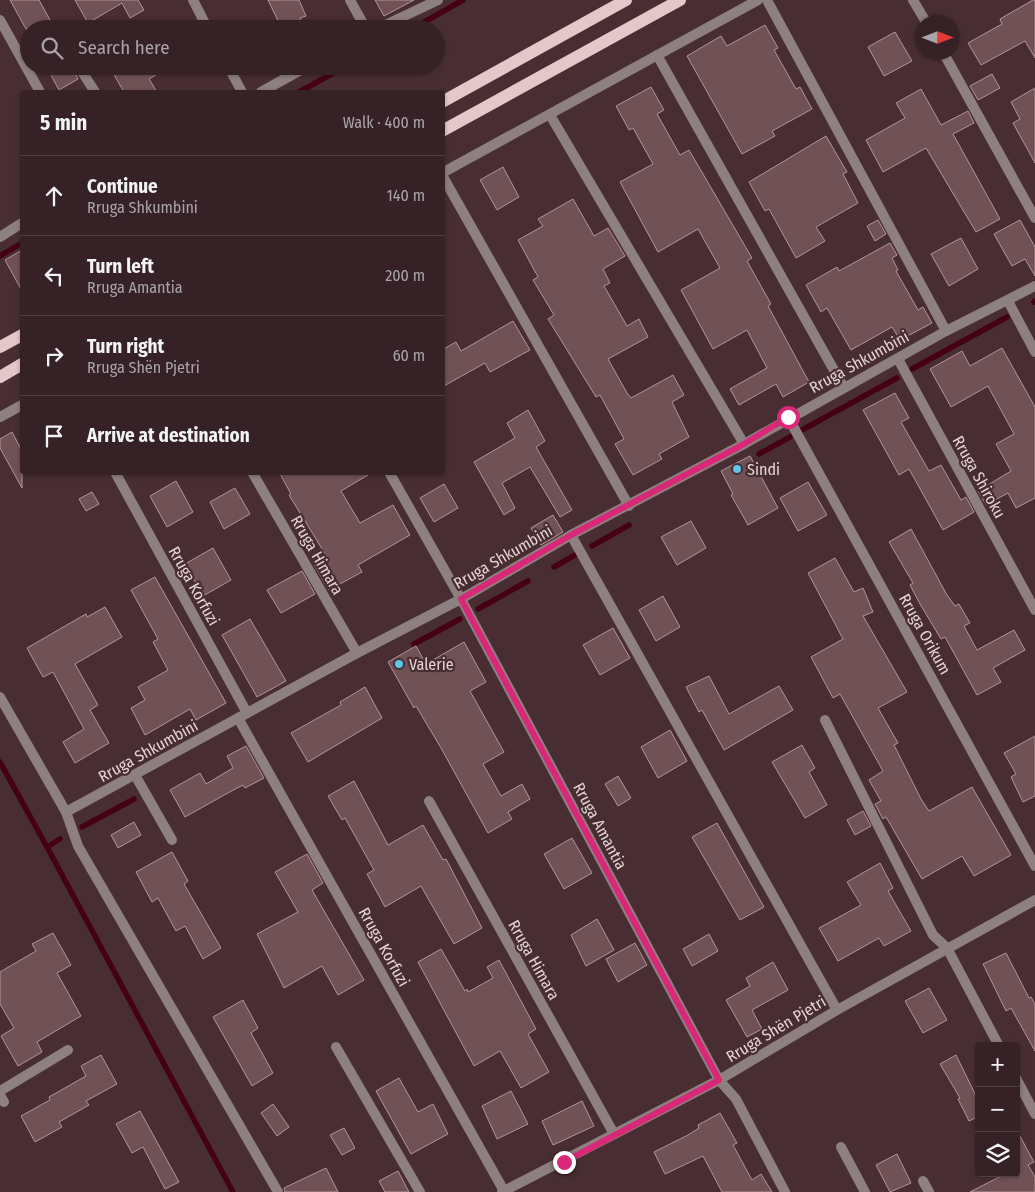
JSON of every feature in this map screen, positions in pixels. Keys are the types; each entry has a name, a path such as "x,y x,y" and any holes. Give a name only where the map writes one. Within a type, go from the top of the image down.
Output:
{"main road":[{"path":"445,100 626,0"},
{"path":"445,129 680,0"},
{"path":"0,347 20,336"},
{"path":"0,376 20,365"}],"street":[{"path":"193,0 203,20"},
{"path":"350,0 361,20"},
{"path":"396,20 438,0"},
{"path":"445,172 758,0"},
{"path":"767,0 946,331"},
{"path":"913,0 922,15"},
{"path":"0,20 20,56"},
{"path":"657,55 844,388"},
{"path":"947,60 1035,218"},
{"path":"31,75 39,90"},
{"path":"84,75 94,90"},
{"path":"233,75 241,90"},
{"path":"265,90 292,75"},
{"path":"550,115 744,444"},
{"path":"445,179 629,506"},
{"path":"0,237 20,224"},
{"name":"Rruga Shkumbini","path":"66,812 357,653 461,599 571,535 744,444 788,417 898,359 946,331 1035,286"},
{"path":"1008,301 1035,352"},
{"name":"Rruga Shiroku","path":"898,359 1035,610"},
{"path":"0,417 20,405"},
{"name":"Rruga Orikum","path":"788,417 1035,866"},
{"name":"Rruga Korfuzi","path":"117,475 243,716 503,1192"},
{"name":"Rruga Himara","path":"254,475 357,653"},
{"name":"Rruga Amantia","path":"392,475 461,599 719,1080 736,1099 785,1192"},
{"path":"571,535 837,1010"},
{"path":"0,697 66,812 78,846 278,1192"},
{"path":"825,720 933,935 947,948 997,1042"},
{"path":"135,775 172,840"},
{"name":"Rruga Himara","path":"429,801 614,1134"},
{"name":"Rruga Shën Pjetri","path":"503,1192 719,1080 837,1010 1035,900"},
{"path":"336,1047 420,1192"},
{"path":"0,1090 68,1050"},
{"path":"1020,1086 1035,1114"},
{"path":"841,1147 865,1192"},
{"path":"924,1181 930,1192"}],"building":[{"path":"10,0 39,0 50,20 21,20"},
{"path":"75,0 138,0 144,10 130,18 122,3 93,20 86,20"},
{"path":"268,0 299,0 306,16 300,18 301,20 278,20"},
{"path":"375,0 414,0 384,16"},
{"path":"1035,0 1035,58 1025,41 981,65 968,43 1002,24 1000,19"},
{"path":"765,25 778,48 774,50 796,89 800,87 812,109 772,131 775,136 742,154 687,56 721,36 727,46"},
{"path":"895,32 912,61 884,76 868,47"},
{"path":"992,74 1000,88 978,100 970,86"},
{"path":"51,75 76,75 78,79 59,90"},
{"path":"114,75 156,75 149,79 156,90 123,90"},
{"path":"651,87 664,110 657,114 680,155 689,150 752,258 747,261 771,304 768,306 809,382 783,397 776,384 739,405 730,389 767,368 747,330 713,349 681,290 720,268 698,229 658,252 620,182 653,164 633,128 629,130 616,106"},
{"path":"1035,88 1035,163 1013,123 1020,119 1011,102"},
{"path":"921,89 941,125 968,111 974,123 953,134 1000,219 976,232 926,148 883,172 866,140 905,118 896,103"},
{"path":"826,136 847,172 843,174 858,203 816,227 825,241 796,258 769,209 765,211 749,182"},
{"path":"503,167 519,197 497,210 480,180"},
{"path":"573,199 594,236 608,228 625,256 603,269 610,283 604,286 627,326 639,319 648,337 608,359 627,393 631,398 673,375 684,395 672,402 689,437 659,454 662,459 633,475 615,444 624,439 600,395 596,397 548,319 554,315 533,280 538,277 518,240 543,226 538,219"},
{"path":"878,220 886,234 875,241 867,226"},
{"path":"1020,220 1035,247 1035,276 1025,259 1012,266 994,234"},
{"path":"961,238 978,269 949,286 931,254"},
{"path":"890,243 897,255 892,258 898,270 896,271 918,310 923,307 932,323 900,340 892,327 851,350 827,308 821,312 806,285 837,267 839,271"},
{"path":"20,251 20,287 5,260"},
{"path":"513,321 530,350 490,372 485,363 445,385 445,348 456,342 461,351"},
{"path":"1002,348 1035,407 1035,498 1016,508 1008,493 986,505 978,491 1011,471 996,444 1014,434 988,386 951,407 930,369 962,351 970,366"},
{"path":"895,393 909,418 901,422 929,471 941,465 961,500 966,497 974,512 943,530 909,469 899,475 863,410"},
{"path":"528,410 545,441 536,447 572,510 560,517 530,467 502,483 515,508 504,515 474,462 515,438 507,423"},
{"path":"12,432 20,447 22,488 0,448 0,439"},
{"path":"750,456 778,508 748,525 731,495 733,494 721,471"},
{"path":"281,475 368,475 341,491 360,523 393,505 410,535 358,565 362,572 329,590 314,565 327,557 289,495 291,494"},
{"path":"176,481 193,512 167,527 150,496"},
{"path":"808,482 827,515 798,531 780,498"},
{"path":"444,484 458,508 434,522 420,498"},
{"path":"235,488 250,514 224,529 210,502"},
{"path":"92,492 99,504 86,511 79,499"},
{"path":"553,515 563,532 541,545 531,528"},
{"path":"691,521 706,548 677,565 661,537"},
{"path":"911,529 947,595 955,606 959,604 970,623 964,626 977,650 1014,630 1025,650 993,668 1001,682 977,695 945,637 941,639 920,604 910,585 913,583 889,542"},
{"path":"213,548 231,580 203,596 185,564"},
{"path":"835,558 854,592 863,588 873,612 863,616 907,692 878,708 898,743 894,745 921,799 929,811 972,787 1011,855 974,876 962,856 922,879 886,817 883,819 875,804 881,801 869,780 883,771 840,694 833,698 811,657 843,639 808,573"},
{"path":"302,571 315,594 281,613 267,590"},
{"path":"155,577 226,703 196,720 190,709 145,735 131,708 145,700 138,687 168,670 153,642 158,639 131,590"},
{"path":"663,596 680,627 656,641 639,610"},
{"path":"105,607 122,637 75,664 98,705 90,710 109,743 75,763 63,742 84,729 53,672 43,677 27,648 86,614 87,617"},
{"path":"250,619 286,681 257,697 222,635"},
{"path":"613,628 630,658 600,675 583,645"},
{"path":"464,642 486,682 470,691 504,752 483,764 501,796 522,784 530,799 508,812 512,819 488,833 441,748 416,706 414,708 388,662 416,646 426,664"},
{"path":"709,676 729,714 779,686 793,710 724,750 702,710 699,712 686,687"},
{"path":"365,687 382,718 308,762 291,733 341,705 340,702"},
{"path":"670,730 687,761 658,778 641,747"},
{"path":"1035,736 1035,796 1023,802 1011,777 1016,774 1004,753"},
{"path":"802,745 815,768 809,772 827,805 805,818 772,762"},
{"path":"246,746 264,778 245,788 243,785 185,817 170,790 200,773 206,784 233,768 227,756"},
{"path":"618,776 631,798 618,806 605,784"},
{"path":"354,781 388,845 423,825 443,860 446,859 482,928 454,944 421,886 385,907 367,874 374,870 345,818 342,820 328,796"},
{"path":"863,811 871,826 855,835 847,820"},
{"path":"134,822 141,835 118,848 111,835"},
{"path":"717,823 764,907 740,920 692,837"},
{"path":"572,838 592,873 564,889 544,854"},
{"path":"172,852 188,881 184,884 221,948 203,959 185,926 176,931 158,898 152,902 136,872"},
{"path":"307,854 323,883 312,890 364,980 338,995 322,966 284,988 257,934 298,912 275,872"},
{"path":"880,863 893,888 888,891 911,931 884,946 879,938 838,961 819,928 861,905 847,882"},
{"path":"597,919 614,950 586,966 571,935"},
{"path":"53,933 71,965 57,973 81,1016 37,1042 42,1052 18,1066 1,1036 14,1028 0,1004 0,972 36,951 32,944"},
{"path":"709,934 718,951 692,966 683,949"},
{"path":"635,943 647,965 618,982 606,959"},
{"path":"441,949 465,991 467,989 468,992 493,978 487,967 499,960 536,1029 528,1034 549,1072 521,1088 500,1051 474,1066 418,962"},
{"path":"1006,953 1029,998 1031,997 1035,1004 1035,1051 1011,1008 1006,1011 983,964"},
{"path":"773,962 788,990 752,1010 762,1029 747,1037 726,1000 750,986 746,978"},
{"path":"929,988 947,1020 923,1033 905,1001"},
{"path":"243,1000 258,1028 251,1033 273,1073 252,1086 213,1017"},
{"path":"101,1055 117,1084 86,1101 89,1105 59,1122 62,1127 35,1142 21,1116 50,1100 49,1097 86,1076 81,1066"},
{"path":"956,1055 975,1094 975,1118 969,1121 958,1099 960,1098 940,1064"},
{"path":"399,1078 418,1112 433,1104 448,1134 411,1154 376,1091"},
{"path":"511,1091 528,1124 497,1139 482,1106"},
{"path":"582,1101 594,1126 553,1145 542,1121"},
{"path":"273,1104 289,1127 277,1136 261,1113"},
{"path":"140,1111 179,1182 165,1189 143,1147 132,1153 116,1124"},
{"path":"720,1113 737,1143 733,1145 752,1180 761,1174 772,1192 722,1192 703,1156 665,1174 654,1152 688,1135 699,1128 698,1125"},
{"path":"344,1128 355,1148 342,1155 330,1135"},
{"path":"1020,1136 1034,1162 1028,1165 1035,1177 1035,1192 970,1192 999,1177 1020,1177"},
{"path":"897,1154 911,1183 890,1192 876,1165"},
{"path":"326,1168 338,1192 285,1192 284,1188"},
{"path":"398,1171 409,1192 385,1192 379,1181"}],"waterway":[{"path":"428,20 463,0"},
{"path":"303,90 330,75"},
{"path":"0,256 20,244"},
{"path":"912,369 1007,317"},
{"path":"802,430 897,378"},
{"path":"759,454 790,437"},
{"path":"592,546 629,525"},
{"path":"554,567 575,555"},
{"path":"478,609 528,581"},
{"path":"414,644 460,619"},
{"path":"0,762 47,847"},
{"path":"82,827 134,799"},
{"path":"60,839 47,847 233,1192"}],"place":[{"name":"Sindi","path":"737,469"},
{"name":"Valerie","path":"399,664"}],"route":[{"path":"564,1162 719,1080 461,599 571,535 744,444 788,417"}]}
